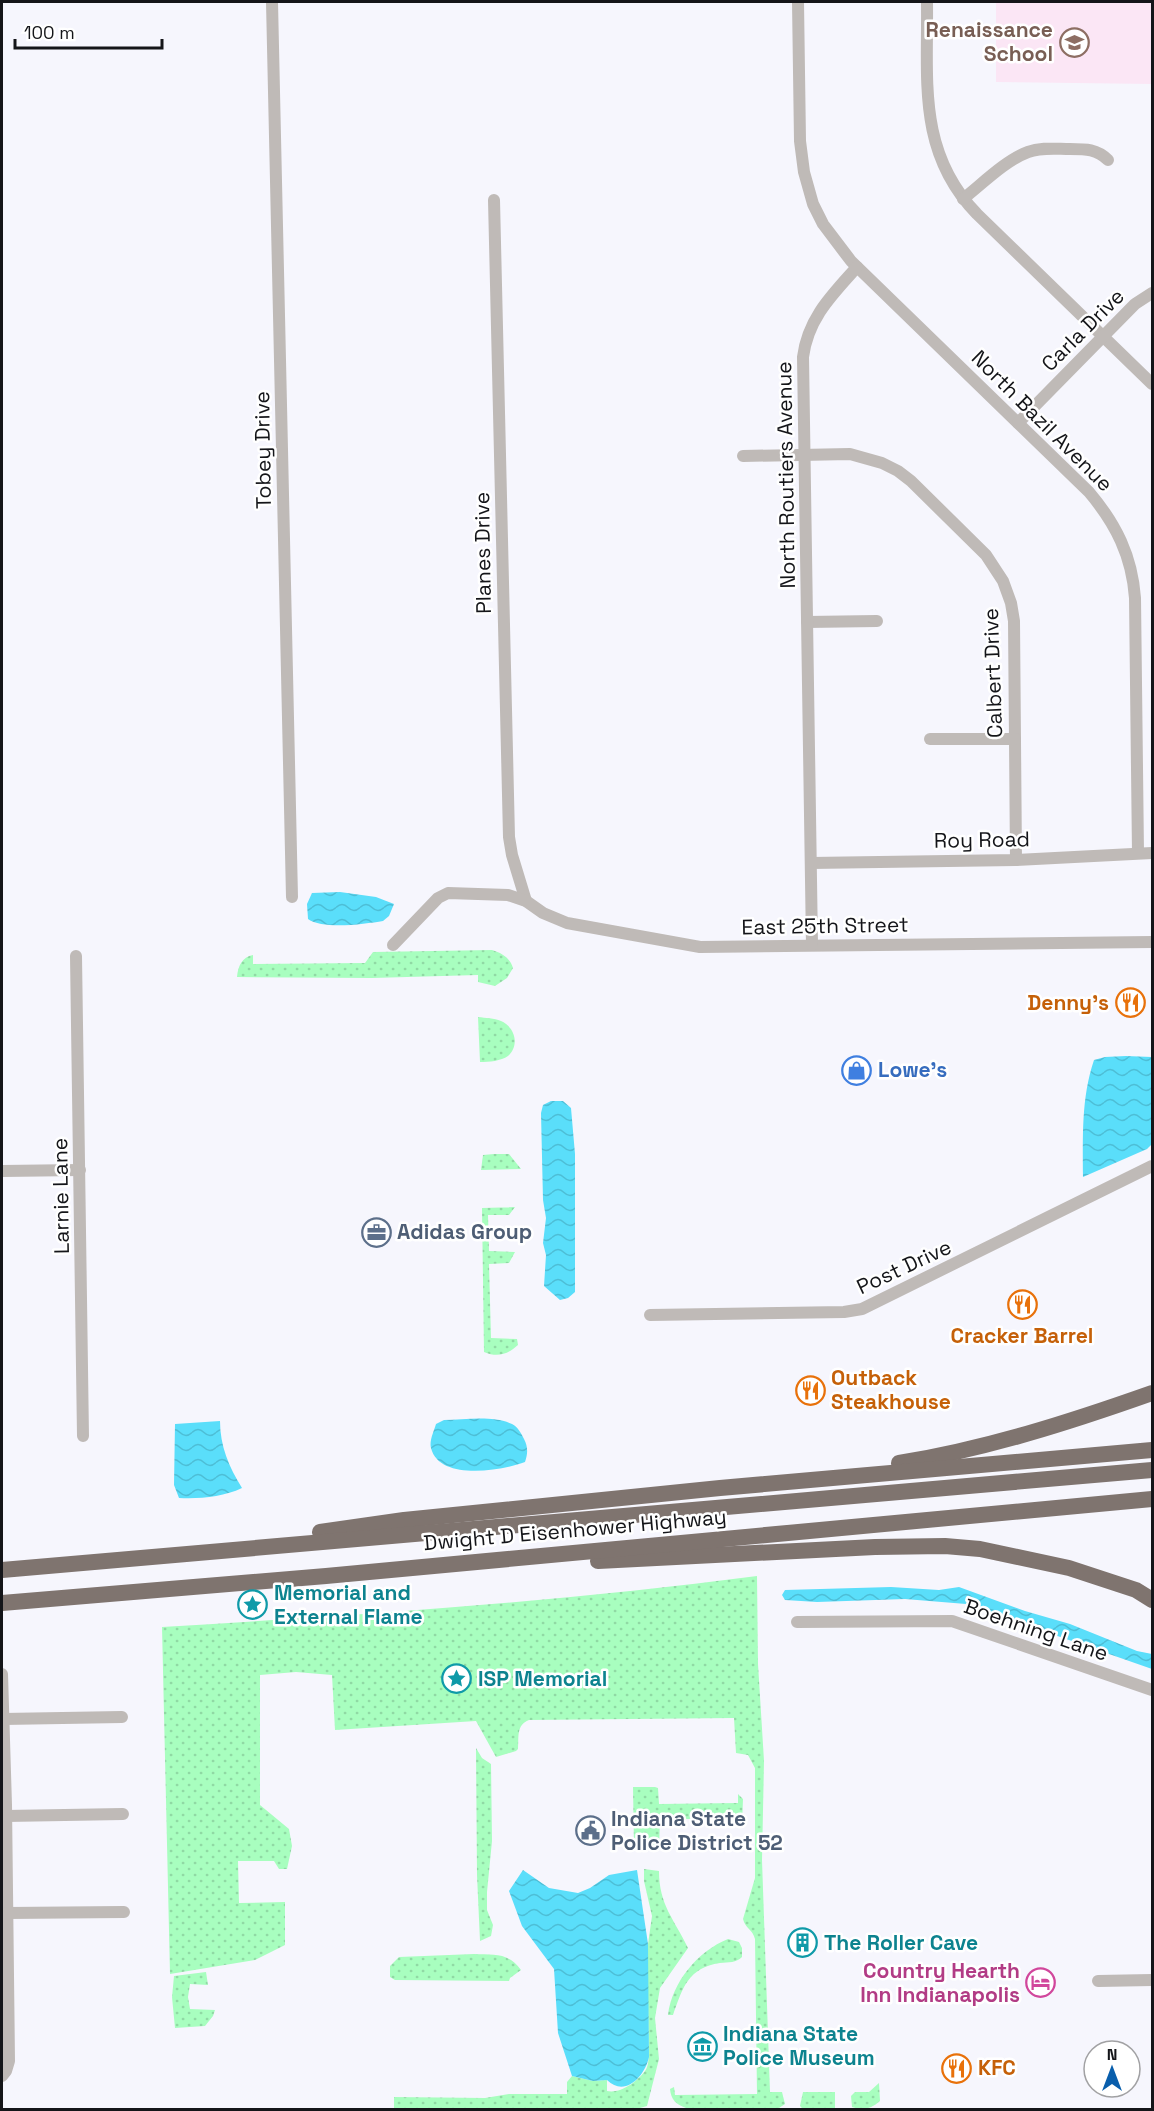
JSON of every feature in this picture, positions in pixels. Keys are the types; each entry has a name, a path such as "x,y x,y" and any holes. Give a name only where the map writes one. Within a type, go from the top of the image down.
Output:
{"highway":[{"path":"720,1488 896,1463 951,1452 1044,1429 1152,1393"},
{"path":"125,1559 404,1520 720,1488 1152,1450"},
{"name":"Dwight D Eisenhower Highway","path":"2,1570 1152,1470"},
{"name":"Dwight D Eisenhower Highway","path":"2,1603 326,1576 1152,1499"},
{"path":"326,1576 476,1571 615,1560 914,1545 980,1549 1040,1561 1096,1576 1136,1590 1152,1600"}],"street":[{"name":"Tobey Drive","path":"272,2 292,897"},
{"path":"798,2 800,141 804,172 813,204 823,224 844,254 857,267"},
{"path":"927,2 930,121 942,164 963,198 1152,384"},
{"path":"963,198 1012,160 1027,152 1044,149 1089,149 1097,151 1108,160"},
{"name":"Planes Drive","path":"494,200 509,837 526,902"},
{"name":"North Bazil Avenue","path":"857,267 1089,492 1104,509 1120,537 1129,562 1135,598 1138,853"},
{"name":"North Routiers Avenue","path":"812,945 803,366 808,335 824,303 857,267"},
{"name":"Carla Drive","path":"1018,423 1135,304 1152,293"},
{"name":"Calbert Drive","path":"743,456 850,454 882,463 911,481 980,548 991,562 1003,581 1013,617 1016,860"},
{"path":"807,622 877,621"},
{"path":"930,739 1015,739"},
{"name":"Roy Road","path":"812,862 1016,860 1152,853"},
{"name":"East 25th Street","path":"393,945 438,898 446,894 497,893 526,902 543,913 567,923 691,946 1152,942"},
{"name":"Larnie Lane","path":"76,956 84,1436"},
{"name":"Post Drive","path":"650,1314 844,1312 862,1309 1152,1166"},
{"path":"2,1171 80,1170"},
{"name":"Boehning Lane","path":"797,1623 952,1621 1152,1690"},
{"path":"2,1674 7,1913 4,1959 9,2061 2,2075"},
{"path":"3,1719 122,1717"},
{"path":"6,1816 123,1814"},
{"path":"7,1913 124,1912"},
{"path":"1098,1981 1152,1980"}],"shaded area":[{"name":"Renaissance School","path":"996,2 1152,2 1152,84 996,82"}],"green space":[{"path":"492,950 505,956 513,968 507,978 495,986 478,982 478,975 372,978 237,977 241,963 253,955 253,964 365,963 373,952"},
{"path":"478,1017 498,1020 510,1027 515,1042 508,1056 498,1060 480,1062"},
{"path":"509,1154 521,1169 481,1170 483,1155"},
{"path":"515,1207 509,1215 488,1215 489,1251 515,1252 509,1263 489,1264 491,1338 517,1339 518,1345 507,1353 494,1355 484,1352 482,1208"},
{"path":"757,1576 758,1664 764,1761 762,1860 770,2092 782,2092 785,2104 776,2110 686,2108 675,2101 670,2089 674,2087 675,2095 757,2094 755,1939 743,1919 755,1878 755,1768 748,1755 736,1753 734,1718 529,1720 520,1728 518,1749 496,1757 476,1721 335,1730 332,1675 296,1672 260,1675 260,1805 289,1829 292,1846 287,1869 279,1869 274,1861 238,1861 239,1903 285,1902 285,1945 255,1960 170,1974 162,1627 535,1600"},
{"path":"476,1748 482,1758 491,1764 492,1841 487,1910 493,1925 491,1936 480,1941 477,1875"},
{"path":"633,1787 658,1788 659,1804 738,1803 738,1794 743,1799 742,1824 738,1826 737,1819 660,1819 659,1848 634,1846"},
{"path":"644,1869 659,1871 664,1903 688,1948 660,1988 655,2018 659,2059 647,2106 633,2110 394,2110 394,2097 485,2098 509,2094 567,2094 567,2082 572,2076 593,2081 607,2080 607,2091 617,2091 638,2079 646,2069 649,2057 647,1951 652,1916 644,1881"},
{"path":"728,1939 739,1942 742,1957 735,1961 709,1966 694,1974 688,1980 673,2015 668,2015 675,1991 688,1969 707,1951"},
{"path":"474,1954 506,1957 521,1970 509,1981 395,1980 390,1977 390,1966 399,1957"},
{"path":"206,1972 208,1985 190,1984 188,1997 190,2009 215,2010 213,2016 205,2026 175,2028 172,1997 174,1976"},
{"path":"879,2083 880,2101 867,2108 852,2107 851,2096 855,2092 869,2092"},
{"path":"803,2092 835,2092 835,2109 803,2109 800,2106"}],"water":[{"path":"340,892 376,897 394,904 389,916 383,921 334,925 308,919 307,904 312,893"},
{"path":"1126,1056 1152,1057 1152,1144 1147,1149 1083,1177 1085,1104 1094,1060"},
{"path":"551,1101 563,1101 571,1108 575,1154 575,1292 568,1298 560,1300 544,1286 546,1255 543,1243 546,1218 543,1200 541,1113 543,1105"},
{"path":"487,1419 512,1424 519,1430 525,1442 527,1456 525,1462 501,1468 472,1471 446,1465 436,1458 431,1448 431,1439 436,1424 444,1420"},
{"path":"220,1421 226,1456 242,1488 211,1497 179,1498 174,1485 175,1424"},
{"path":"891,1587 939,1590 959,1587 1025,1611 1070,1624 1137,1651 1152,1654 1152,1669 966,1604 905,1599 817,1602 785,1600 782,1595 785,1590"},
{"path":"523,1870 549,1888 578,1893 609,1875 637,1870 648,1944 649,2057 639,2077 627,2086 614,2085 607,2080 593,2081 572,2076 558,2033 554,1969 522,1926 509,1891"}],"place":[{"name":"Renaissance School","path":"1074,42"},
{"name":"Denny's","path":"1130,1003"},
{"name":"Lowe's","path":"857,1070"},
{"name":"Adidas Group","path":"376,1232"},
{"name":"Cracker Barrel","path":"1022,1305"},
{"name":"Outback Steakhouse","path":"810,1390"},
{"name":"Memorial and External Flame","path":"253,1605"},
{"name":"ISP Memorial","path":"457,1679"},
{"name":"Indiana State Police District 52","path":"590,1831"},
{"name":"The Roller Cave","path":"803,1943"},
{"name":"Country Hearth Inn Indianapolis","path":"1041,1983"},
{"name":"Indiana State Police Museum","path":"702,2046"},
{"name":"KFC","path":"957,2068"}]}
